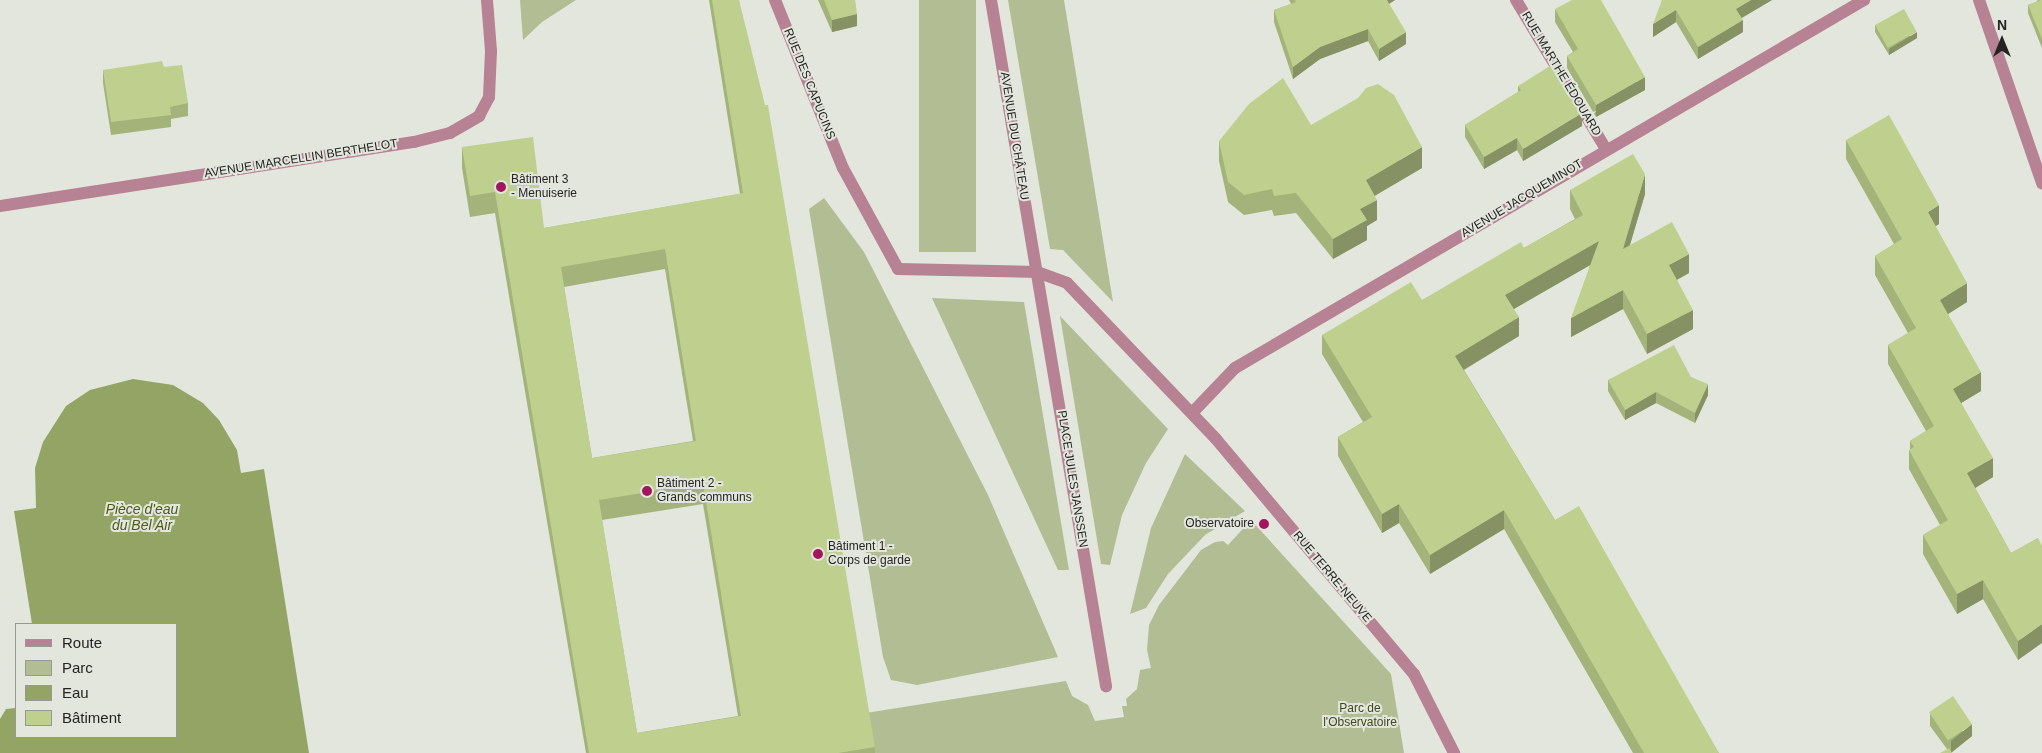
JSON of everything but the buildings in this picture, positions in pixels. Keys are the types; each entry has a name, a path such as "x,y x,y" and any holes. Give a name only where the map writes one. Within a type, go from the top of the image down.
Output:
{"street":[{"name":"AVENUE MARCELLIN BERTHELOT","path":"0,206 414,142 450,133 479,116 489,97 491,51 487,0"},
{"name":"RUE DES CAPUCINS","path":"775,0 842,168 898,269 1037,272"},
{"name":"AVENUE DU CHÂTEAU","path":"991,0 1037,272"},
{"name":"RUE MARTHE ÉDOUARD","path":"1516,0 1606,149"},
{"name":"AVENUE JACQUEMINOT","path":"1192,413 1235,368 1606,149 1864,0"},
{"path":"1979,0 2042,183"},
{"path":"1037,272 1067,283 1192,413"},
{"name":"PLACE JULES JANSSEN","path":"1037,272 1106,686"},
{"name":"RUE TERRE-NEUVE","path":"1192,413 1414,674 1454,753"}],"green space":[{"path":"520,0 576,0 542,22 523,40"},
{"path":"919,0 976,0 976,252 919,252"},
{"path":"1008,0 1064,0 1113,302 1063,250 1050,249"},
{"path":"824,198 864,252 988,495 1058,657 917,685 891,680 883,657 809,209"},
{"path":"932,298 1024,302 1069,570 1058,570"},
{"path":"1060,316 1168,429 1146,463 1122,515 1110,565 1101,564"},
{"path":"1185,454 1245,511 1205,535 1168,574 1146,608 1130,614 1151,528"},
{"name":"Parc de l'Observatoire","path":"1251,520 1391,674 1404,753 873,753 866,713 1066,681 1072,696 1088,705 1095,721 1124,717 1122,706 1127,706 1126,699 1137,689 1140,670 1151,668 1147,650 1149,625 1159,605 1201,550 1215,542 1223,541 1228,545"}],"water":[{"name":"Pièce d'eau du Bel Air","path":"133,379 173,385 203,403 219,420 237,450 241,473 264,469 309,753 0,753 0,719 6,709 15,708 15,738 178,738 178,623 32,623 14,511 36,508 35,468 43,442 66,406 90,390"}],"place":[{"name":"Bâtiment 3 - Menuiserie","path":"501,187"},
{"name":"Bâtiment 2 - Grands communs","path":"647,491"},
{"name":"Observatoire","path":"1264,524"},
{"name":"Bâtiment 1 - Corps de garde","path":"818,554"}]}
